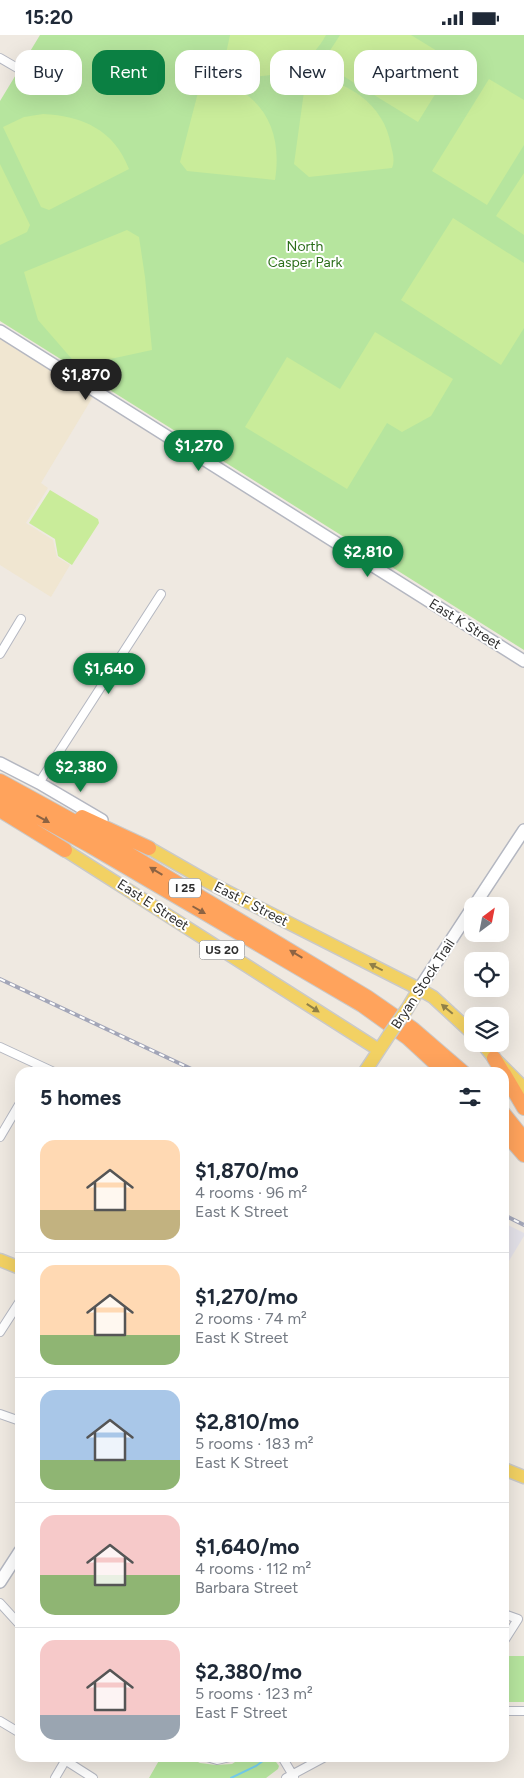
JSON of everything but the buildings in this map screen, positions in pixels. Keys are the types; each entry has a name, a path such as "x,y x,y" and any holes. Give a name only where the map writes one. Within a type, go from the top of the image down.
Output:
{"highway":[{"path":"0,780 149,848"},
{"name":"I 25","path":"0,780 84,827 367,997 413,1029 457,1067"},
{"name":"I 25","path":"0,796 87,844 362,1005 408,1037 440,1067"},
{"name":"US 20","path":"0,810 65,851"},
{"path":"494,1058 499,1067"},
{"path":"509,1083 524,1108"},
{"path":"509,1120 524,1139"},
{"path":"509,1138 524,1155"}],"main road":[{"name":"East F Street","path":"149,848 219,888 419,989 433,997 464,1026"},
{"name":"East E Street","path":"65,851 379,1050"},
{"name":"Bryan Stock Trail","path":"368,1067 419,989"},
{"path":"489,1052 503,1067"},
{"path":"509,1073 524,1088"},
{"path":"0,1260 15,1266"},
{"path":"509,1471 524,1477"}],"street":[{"path":"0,58 15,67"},
{"name":"East K Street","path":"1,333 524,661"},
{"path":"39,783 161,594"},
{"path":"0,654 21,619"},
{"name":"East F Street","path":"0,763 39,783 149,848"},
{"name":"East E Street","path":"0,815 65,851"},
{"name":"Bryan Stock Trail","path":"480,897 524,830"},
{"name":"Bryan Stock Trail","path":"419,989 464,921"},
{"path":"0,1047 36,1067"},
{"path":"0,1137 15,1112"},
{"path":"0,1331 15,1308"},
{"path":"0,1414 15,1419"},
{"path":"0,1582 15,1559"},
{"path":"0,1603 15,1620"},
{"path":"509,1616 518,1619 509,1633"},
{"path":"509,1711 524,1711"},
{"path":"0,1721 15,1730"},
{"path":"55,1778 62,1762"},
{"path":"68,1762 93,1778"},
{"path":"284,1762 291,1777 316,1762"}],"shaded area":[{"path":"0,337 94,395 41,483 48,488 26,523 53,540 57,557 70,565 51,597 0,565"},
{"path":"509,1226 524,1233 509,1261"}],"green space":[{"name":"North Casper Park","path":"40,35 524,35 524,650 0,321 0,101 15,76 15,95 82,95 82,50 31,50"},
{"path":"230,35 326,35 315,50 270,50 270,74 267,75 260,76 260,50 227,50"},
{"path":"340,35 411,35 435,50 354,50 354,83 344,77 344,50 330,50"},
{"path":"489,79 524,100 524,145 487,205 432,171"},
{"path":"344,86 354,92 354,95 361,96 381,118 387,131 393,157 392,168 309,177 294,164 304,95 344,95"},
{"path":"197,95 246,95 262,111 270,125 275,141 277,159 275,180 187,171 180,162"},
{"path":"374,95 435,95 418,122"},
{"path":"43,114 58,115 84,122 106,135 115,144 129,169 49,210 41,207 3,127 24,117"},
{"path":"0,164 30,225 27,232 0,245"},
{"path":"524,173 524,235 496,216"},
{"path":"453,218 524,263 524,328 501,365 401,300"},
{"path":"127,230 139,237 152,350 78,366 38,320 24,272"},
{"path":"375,332 453,379 431,416 402,432 387,423 347,489 245,427 287,357 340,389"},
{"path":"50,490 98,519 99,523 72,565 58,556 55,539 29,523"},
{"path":"509,1656 524,1656 524,1702 509,1702"},
{"path":"158,1762 198,1762 216,1765 232,1764 235,1762 276,1762 279,1766 278,1769 266,1778 149,1778"}],"waterway":[{"path":"231,1778 262,1762"}],"railway":[{"path":"0,979 187,1067"},
{"path":"509,1218 524,1225"}]}
